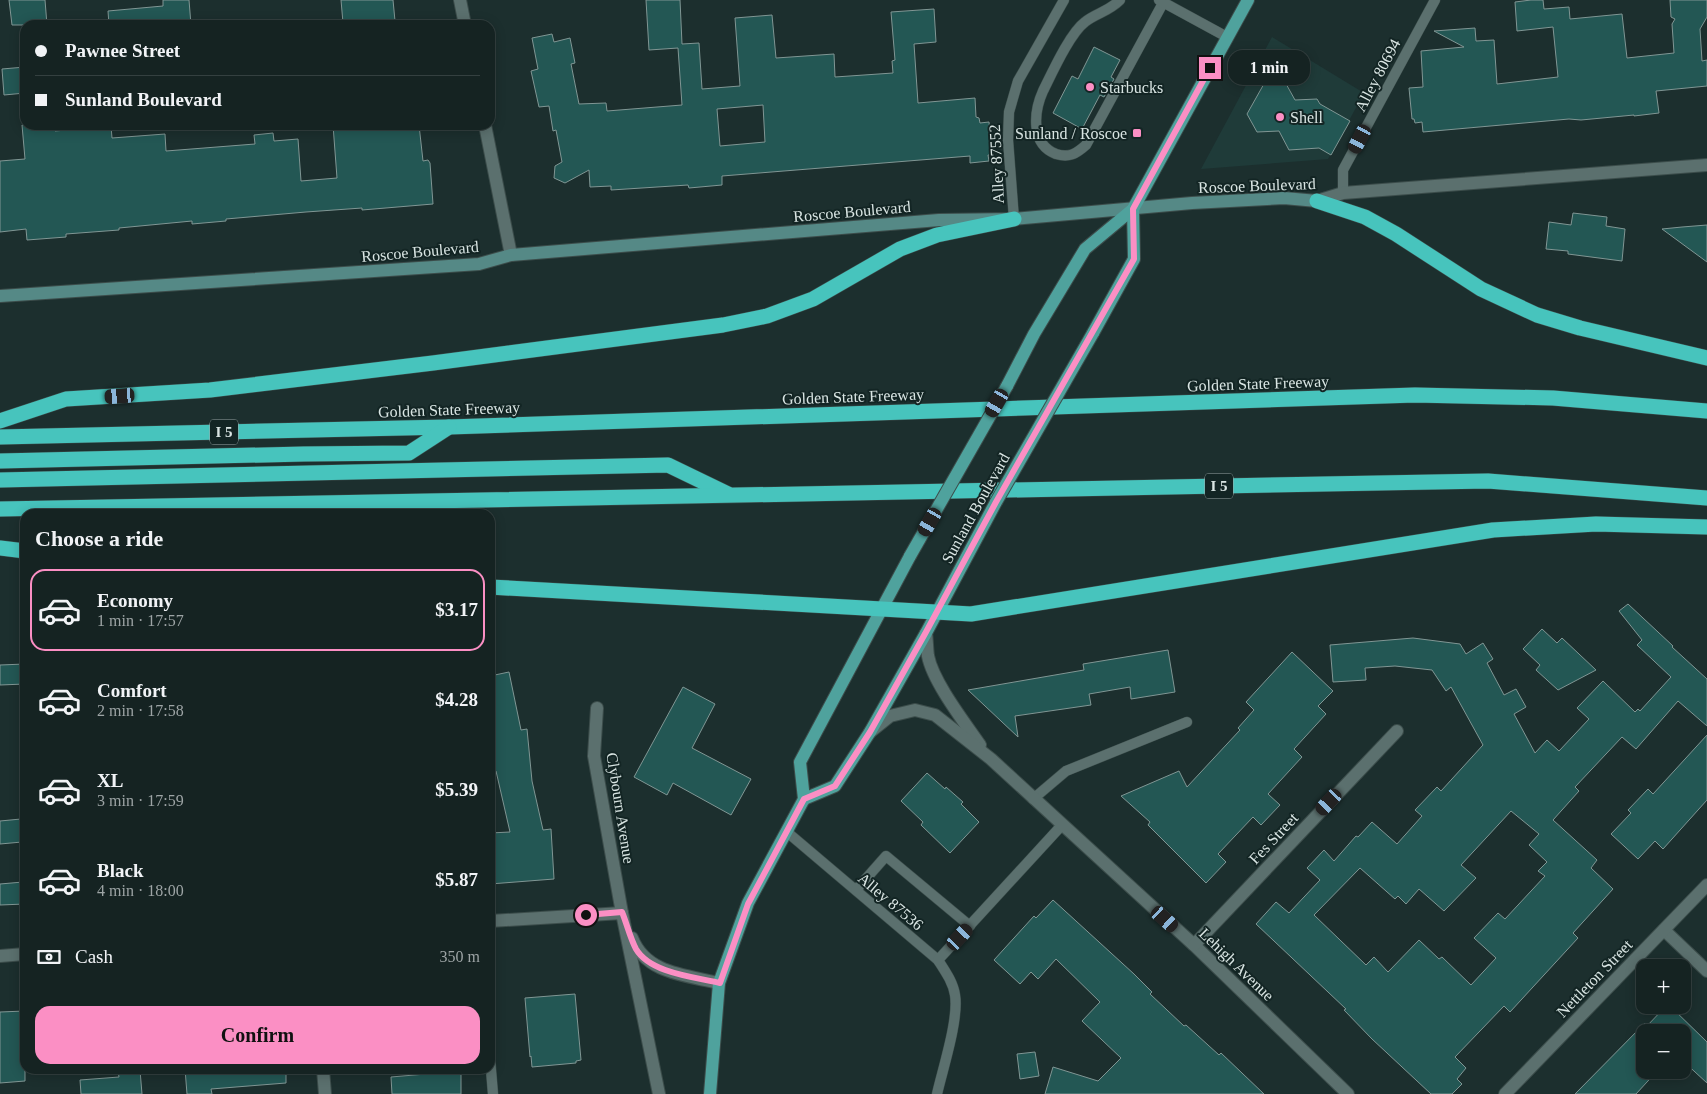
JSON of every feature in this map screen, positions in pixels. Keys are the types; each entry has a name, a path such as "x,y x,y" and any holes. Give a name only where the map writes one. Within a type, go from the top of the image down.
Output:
{"highway":[{"path":"1317,201 1365,217 1396,234 1481,289 1537,315 1580,328 1707,358"},
{"path":"0,421 66,399 238,386 433,363 714,326 767,316 813,299 900,249 937,235 1014,219"},
{"name":"Golden State Freeway","path":"0,437 449,427 1415,395 1553,398 1707,412"},
{"path":"0,461 409,453 449,427"},
{"path":"0,480 668,465 731,495"},
{"name":"I 5","path":"0,509 1488,481 1707,498"},
{"path":"495,587 971,614 1493,530 1596,524 1707,527"},
{"path":"0,548 20,550"}],"main road":[{"name":"Sunland Boulevard","path":"1133,209 1134,259 996,502 938,611 870,732 835,786 804,799 800,762 910,556 1007,386 1034,334 1085,249 1133,209 1248,0"},
{"name":"Roscoe Boulevard","path":"0,296 479,264 511,255 940,220 1014,219 1192,203 1284,198 1317,201"},
{"path":"710,1094 720,983 748,904 804,799"}],"street":[{"path":"460,0 464,20"},
{"path":"486,130 511,255"},
{"name":"Roscoe Boulevard","path":"1317,201 1343,193 1707,165"},
{"name":"Lehigh Avenue","path":"926,632 928,658 936,676 960,717 991,759"},
{"name":"Clybourn Avenue","path":"597,708 594,756 622,912 658,1094"},
{"name":"Lehigh Avenue","path":"870,732 890,716 915,710 936,715 991,759 1194,946 1348,1094"},
{"name":"Fes Street","path":"1194,946 1397,731"},
{"name":"Nettleton Street","path":"1505,1094 1707,885"},
{"path":"495,921 622,912"},
{"name":"Clybourn Avenue","path":"622,912 636,949 647,961 665,970 720,983"},
{"path":"1664,930 1707,971"},
{"path":"0,956 20,954"},
{"path":"323,1074 325,1094"}],"lane":[{"name":"Alley 87552","path":"1014,219 1008,140 1010,112 1018,80 1064,0"},
{"path":"1120,0 1111,9 1085,21 1075,32 1042,92 1035,116 1038,136 1043,146 1064,157 1076,154 1086,145 1160,2 1228,37"},
{"name":"Alley 80694","path":"1343,193 1343,170 1435,0"},
{"path":"1033,799 1066,771 1187,722"},
{"path":"938,960 1062,825"},
{"name":"Alley 87536","path":"787,832 938,960 950,979 956,1008 937,1094"},
{"path":"856,890 886,856 970,926"},
{"path":"491,1074 493,1094"}],"shaded area":[{"path":"1272,37 1364,93 1328,159 1201,169"}],"building":[{"path":"9,0 45,0 47,20 20,20 20,25 12,25"},
{"path":"163,0 189,0 191,20 109,20 108,11 163,6"},
{"path":"341,0 393,0 395,20 343,20"},
{"path":"646,0 680,0 682,44 699,43 702,89 740,86 735,18 772,15 776,58 834,54 835,77 893,73 892,61 895,60 891,12 934,9 936,42 914,44 918,103 975,98 976,117 979,118 980,123 989,122 992,155 988,155 989,161 970,163 970,156 722,176 722,185 689,188 688,185 611,190 611,186 590,187 589,170 565,183 554,178 555,166 562,162 556,130 553,131 549,106 539,107 531,71 538,69 532,38 552,34 554,42 570,38 575,63 571,64 579,104 606,103 607,111 682,105 678,48 649,50","holes":["763,105 765,142 720,146 717,109"]},
{"path":"1543,0 1544,9 1569,7 1570,19 1622,14 1627,58 1674,53 1672,24 1675,19 1671,17 1670,0 1707,0 1707,17 1700,29 1702,61 1707,60 1707,86 1656,91 1659,113 1423,132 1422,122 1415,123 1414,119 1412,119 1409,88 1423,87 1421,51 1464,47 1434,31 1475,28 1476,41 1494,40 1497,84 1558,77 1553,27 1517,31 1515,2"},
{"name":"Starbucks","path":"1094,47 1120,60 1111,77 1114,79 1104,97 1100,95 1082,129 1053,113 1072,76 1078,79"},
{"path":"20,67 20,93 4,95 2,69"},
{"path":"1265,82 1285,82 1295,100 1317,99 1320,104 1350,121 1331,155 1319,148 1289,150 1279,131 1257,132 1247,114"},
{"path":"22,130 111,130 112,138 165,134 166,151 255,144 254,135 273,133 274,141 298,139 301,181 337,178 333,130 420,130 423,161 428,160 430,163 433,204 362,210 362,208 306,212 192,224 192,221 27,240 26,229 0,232 0,161 25,159"},
{"path":"1573,213 1607,217 1606,226 1625,229 1622,261 1568,254 1568,251 1546,249 1549,222 1571,225"},
{"path":"1707,225 1707,262 1662,229 1682,227"},
{"path":"1628,604 1707,679 1707,726 1678,701 1636,749 1622,737 1575,787 1579,791 1553,820 1597,860 1591,868 1613,889 1573,933 1578,938 1510,1012 1504,1006 1455,1057 1466,1068 1457,1079 1462,1084 1452,1094 1431,1094 1372,1039 1344,1010 1346,1009 1256,924 1276,902 1289,913 1320,880 1307,868 1324,850 1334,861 1356,836 1358,837 1372,822 1397,844 1422,816 1415,810 1437,787 1441,791 1483,745 1451,687 1446,691 1432,670 1395,666 1365,668 1366,680 1333,682 1330,645 1413,638 1460,644 1466,654 1483,643 1493,659 1487,663 1504,695 1516,689 1526,707 1514,714 1535,753 1547,740 1559,751 1589,719 1577,708 1603,681 1635,712 1638,709 1640,711 1671,677 1637,645 1642,640 1619,611","holes":["1511,811 1539,834 1529,845 1547,862 1538,871 1545,876 1505,919 1498,913 1474,938 1496,958 1471,985 1442,957 1439,959 1419,940 1388,972 1374,957 1366,965 1314,915 1360,868 1395,899 1398,896 1406,904 1419,889 1444,911 1476,878 1461,865"]},
{"path":"1542,629 1557,643 1562,638 1596,670 1558,690 1536,670 1540,665 1523,649"},
{"path":"1168,650 1175,692 1131,699 1130,687 1089,694 1091,705 1015,716 1018,737 968,690 1084,670 1083,664"},
{"path":"1292,652 1333,691 1318,706 1326,714 1294,749 1302,757 1268,794 1280,805 1261,825 1253,817 1218,854 1226,862 1206,883 1148,825 1150,822 1121,796 1179,771 1187,787 1240,730 1238,728 1254,710 1246,702"},
{"path":"20,664 20,684 0,685 0,665"},
{"path":"509,672 521,730 527,729 532,781 543,830 551,829 554,879 495,884 495,833 510,832 495,771 495,675"},
{"path":"683,687 715,704 692,748 751,779 731,815 673,783 667,795 634,777"},
{"path":"1707,735 1707,800 1663,849 1655,841 1638,859 1611,834 1631,813 1628,810 1648,789 1653,794"},
{"path":"927,773 963,802 961,804 979,822 950,853 921,825 923,822 901,801"},
{"path":"20,819 20,842 0,844 0,821"},
{"path":"20,882 20,904 0,905 0,884"},
{"path":"1053,900 1134,974 1152,992 1150,994 1184,1026 1186,1025 1219,1055 1221,1053 1264,1094 1045,1094 1053,1067 1098,1081 1121,1058 1082,1021 1100,1002 1056,959 1038,979 1031,972 1020,984 994,960 1034,916 1036,918"},
{"path":"575,994 581,1060 576,1061 576,1063 532,1067 525,998"},
{"path":"20,1011 20,1074 25,1074 25,1081 0,1083 0,1012"},
{"path":"1658,1014 1678,1014 1689,1024 1649,1024"},
{"path":"1691,1026 1707,1042 1707,1083 1691,1068"},
{"path":"1636,1032 1636,1079 1650,1079 1636,1094 1575,1094"},
{"path":"1035,1052 1039,1076 1020,1079 1017,1054"},
{"path":"118,1074 140,1074 142,1094 81,1094 80,1080 119,1077"},
{"path":"185,1074 286,1074 286,1083 211,1089 212,1094 187,1094"},
{"path":"461,1074 461,1094 392,1094 391,1077"}],"place":[{"name":"Starbucks","path":"1090,87"},
{"name":"Shell","path":"1280,117"},
{"name":"Sunland / Roscoe","path":"1137,133"}],"route":[{"path":"586,915 622,912 636,949 647,961 665,970 720,983 748,904 804,799 835,786 870,732 996,502 1134,259 1133,209 1210,68"}]}
